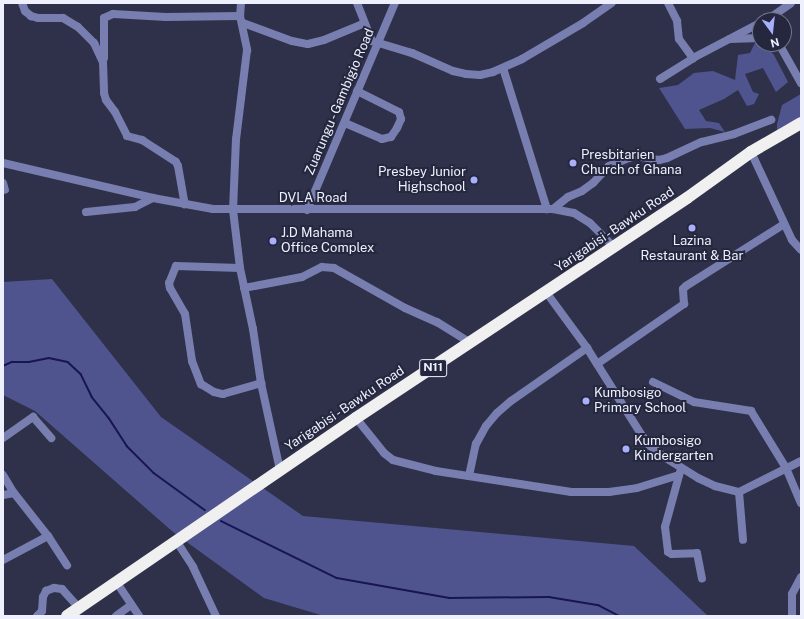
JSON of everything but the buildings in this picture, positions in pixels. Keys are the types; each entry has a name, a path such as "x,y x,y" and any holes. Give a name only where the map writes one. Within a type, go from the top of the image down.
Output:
{"highway":[{"name":"Yarigabisi - Bawku Road","path":"67,616 356,418 614,248 751,152 801,123"}],"street":[{"path":"22,3 25,11 31,16 38,18 59,17 78,27 94,42 104,62"},
{"path":"241,3 247,50 236,139 233,210 240,268 253,329 261,383 280,470"},
{"path":"357,3 371,39 412,53 453,71 480,75 503,68 522,59 583,24 612,3"},
{"name":"Zuarungu - Gambigio Road","path":"307,210 396,3"},
{"path":"668,3 676,21 679,39 693,58"},
{"path":"779,12 792,3"},
{"path":"185,204 176,162 142,140 127,136 115,112 106,100 104,93 104,22 107,16 118,14 166,18 242,19 292,42 308,44 324,40 365,23"},
{"path":"660,79 693,58 752,27"},
{"path":"729,38 752,38"},
{"path":"784,52 801,83"},
{"path":"503,68 550,209 593,183 609,166 636,156 659,160 667,158 702,142 734,134 771,120"},
{"path":"345,123 382,139 390,137 397,128 401,119 399,112 358,91"},
{"path":"751,152 792,240 801,250"},
{"name":"DVLA Road","path":"3,162 153,198 213,209 550,209 574,213 590,223 614,248"},
{"path":"86,212 135,206 153,198"},
{"path":"597,364 684,304 683,289 686,286 784,224"},
{"path":"240,268 176,266 169,283 170,288 187,319 191,357 201,384 214,392 224,394 261,383"},
{"path":"244,288 302,277 322,267 334,268 405,308 437,322 470,343"},
{"path":"546,292 587,348 649,445 680,471 715,486 739,492 801,461"},
{"path":"469,476 476,444 486,426 497,413 511,401 587,348"},
{"path":"653,382 694,402 751,411 786,468 801,503"},
{"path":"3,438 33,417 51,438"},
{"path":"356,418 384,453 393,460 413,467 571,492 609,492 637,488 680,471"},
{"path":"680,471 665,527 668,552 672,554 697,553 702,579"},
{"path":"3,475 14,493 48,536 67,565"},
{"path":"739,492 743,540"},
{"path":"3,495 14,493"},
{"path":"3,560 48,536"},
{"path":"177,542 184,551 193,568 216,616"},
{"path":"792,616 792,594 801,577"},
{"path":"117,583 138,616"},
{"path":"42,614 43,596 46,591 54,588 62,589 79,608"},
{"path":"116,616 131,604"}],"shaded area":[{"path":"752,49 752,52 771,52 788,82 776,92 763,68 745,74 753,92 759,94 754,104 747,106 738,90 724,99 699,110 706,121 719,123 725,132 710,128 685,129 659,88 678,85 694,73 713,71 735,80 738,55 750,53"},
{"path":"801,94 801,121 787,124 777,130 782,105"},
{"path":"52,279 161,417 303,516 634,546 708,616 324,616 264,598 173,532 35,411 3,395 3,282"}],"waterway":[{"path":"3,366 12,362 29,362 49,358 68,362 81,374 92,397 109,418 127,446 154,473 205,510"},
{"path":"221,521 337,578 449,598 549,597 598,605 620,616"}],"place":[{"name":"Presbitarien Church of Ghana","path":"573,163"},
{"name":"Presbey Junior Highschool","path":"474,180"},
{"name":"Lazina Restaurant & Bar","path":"692,228"},
{"name":"J.D Mahama Office Complex","path":"273,241"},
{"name":"Kumbosigo Primary School","path":"586,401"},
{"name":"Kumbosigo Kindergarten","path":"626,449"}]}
